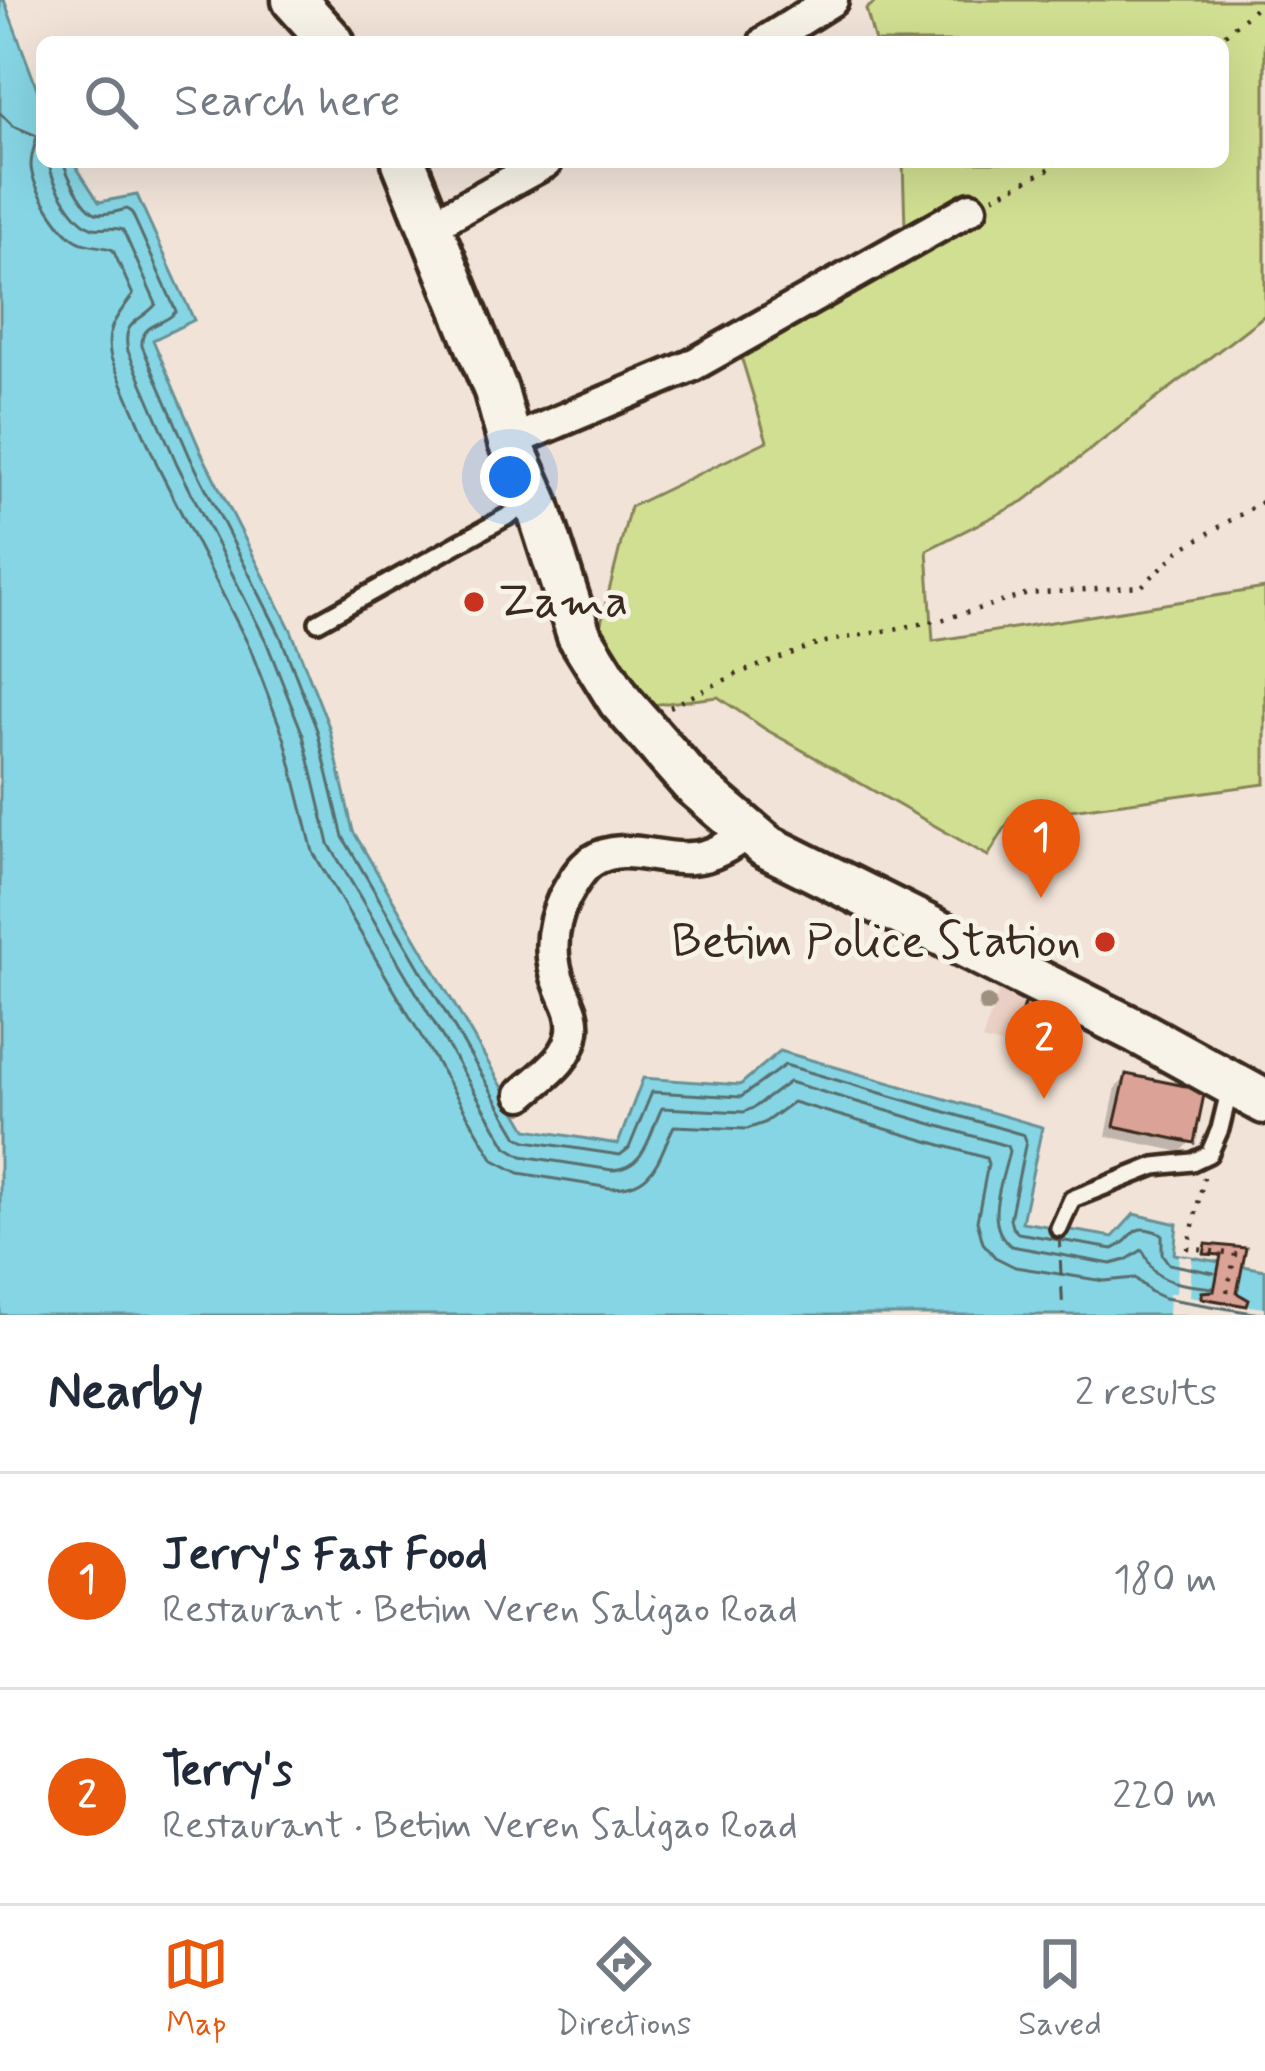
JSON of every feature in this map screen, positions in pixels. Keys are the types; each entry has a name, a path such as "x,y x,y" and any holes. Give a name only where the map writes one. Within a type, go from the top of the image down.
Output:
{"main road":[{"path":"294,0 327,36"},
{"path":"406,168 496,391 579,635 620,701 692,783 766,846 1138,1032 1248,1094"}],"street":[{"path":"774,36 832,0"},
{"path":"430,226 535,168"},
{"path":"510,442 691,366 971,208"},
{"path":"521,1094 560,1061 573,1034 572,1009 551,953 556,916 581,872 591,861 622,850 691,858 722,850 749,831"}],"lane":[{"path":"318,622 536,501"},
{"path":"1059,1228 1072,1199 1155,1166 1192,1162 1209,1154 1220,1129 1248,1094"}],"path":[{"path":"1223,36 1264,0"},
{"path":"971,208 1051,168"},
{"path":"639,722 739,674 820,643 940,620 1028,594 1142,586 1180,550 1265,500"},
{"path":"1209,1154 1188,1248 1235,1254 1225,1302"}],"shaded area":[{"path":"1005,973 1087,1015 1067,1062 982,1040"}],"green space":[{"path":"878,0 1265,0 1265,315 1024,501 927,550 933,641 1265,588 1265,784 1011,818 988,856 765,729 718,697 651,705 599,631 630,507 767,441 739,350 906,260 903,168 1229,168 1229,36 873,36 866,9"}],"water":[{"path":"0,0 4,0 36,86 36,168 77,168 99,202 137,195 194,320 153,340 201,452 291,630 329,727 353,831 527,1129 618,1144 643,1078 740,1085 780,1051 1042,1127 1022,1222 1113,1237 1134,1214 1177,1224 1174,1254 1265,1270 1265,1315 0,1315"}],"pier":[{"path":"1179,1255 1192,1257 1190,1296 1201,1298 1202,1292 1214,1291 1220,1262 1242,1266 1237,1293 1249,1300 1248,1306 1265,1308 1265,1315 1168,1315 1169,1293 1176,1293"}],"building":[{"path":"1027,994 1068,1006 1054,1054 1013,1043"},
{"path":"1126,1074 1205,1090 1194,1143 1114,1126"},
{"path":"1206,1244 1246,1248 1237,1293 1249,1300 1247,1306 1202,1298 1202,1292 1214,1291 1221,1255 1204,1254"}],"ferry route":[{"path":"1059,1233 1063,1315"}],"place":[{"name":"Zama","path":"474,602"},
{"name":"Jerry's Fast Food","path":"1041,898"},
{"name":"Betim Police Station","path":"1105,942"},
{"name":"Terry's","path":"1044,1099"}]}
